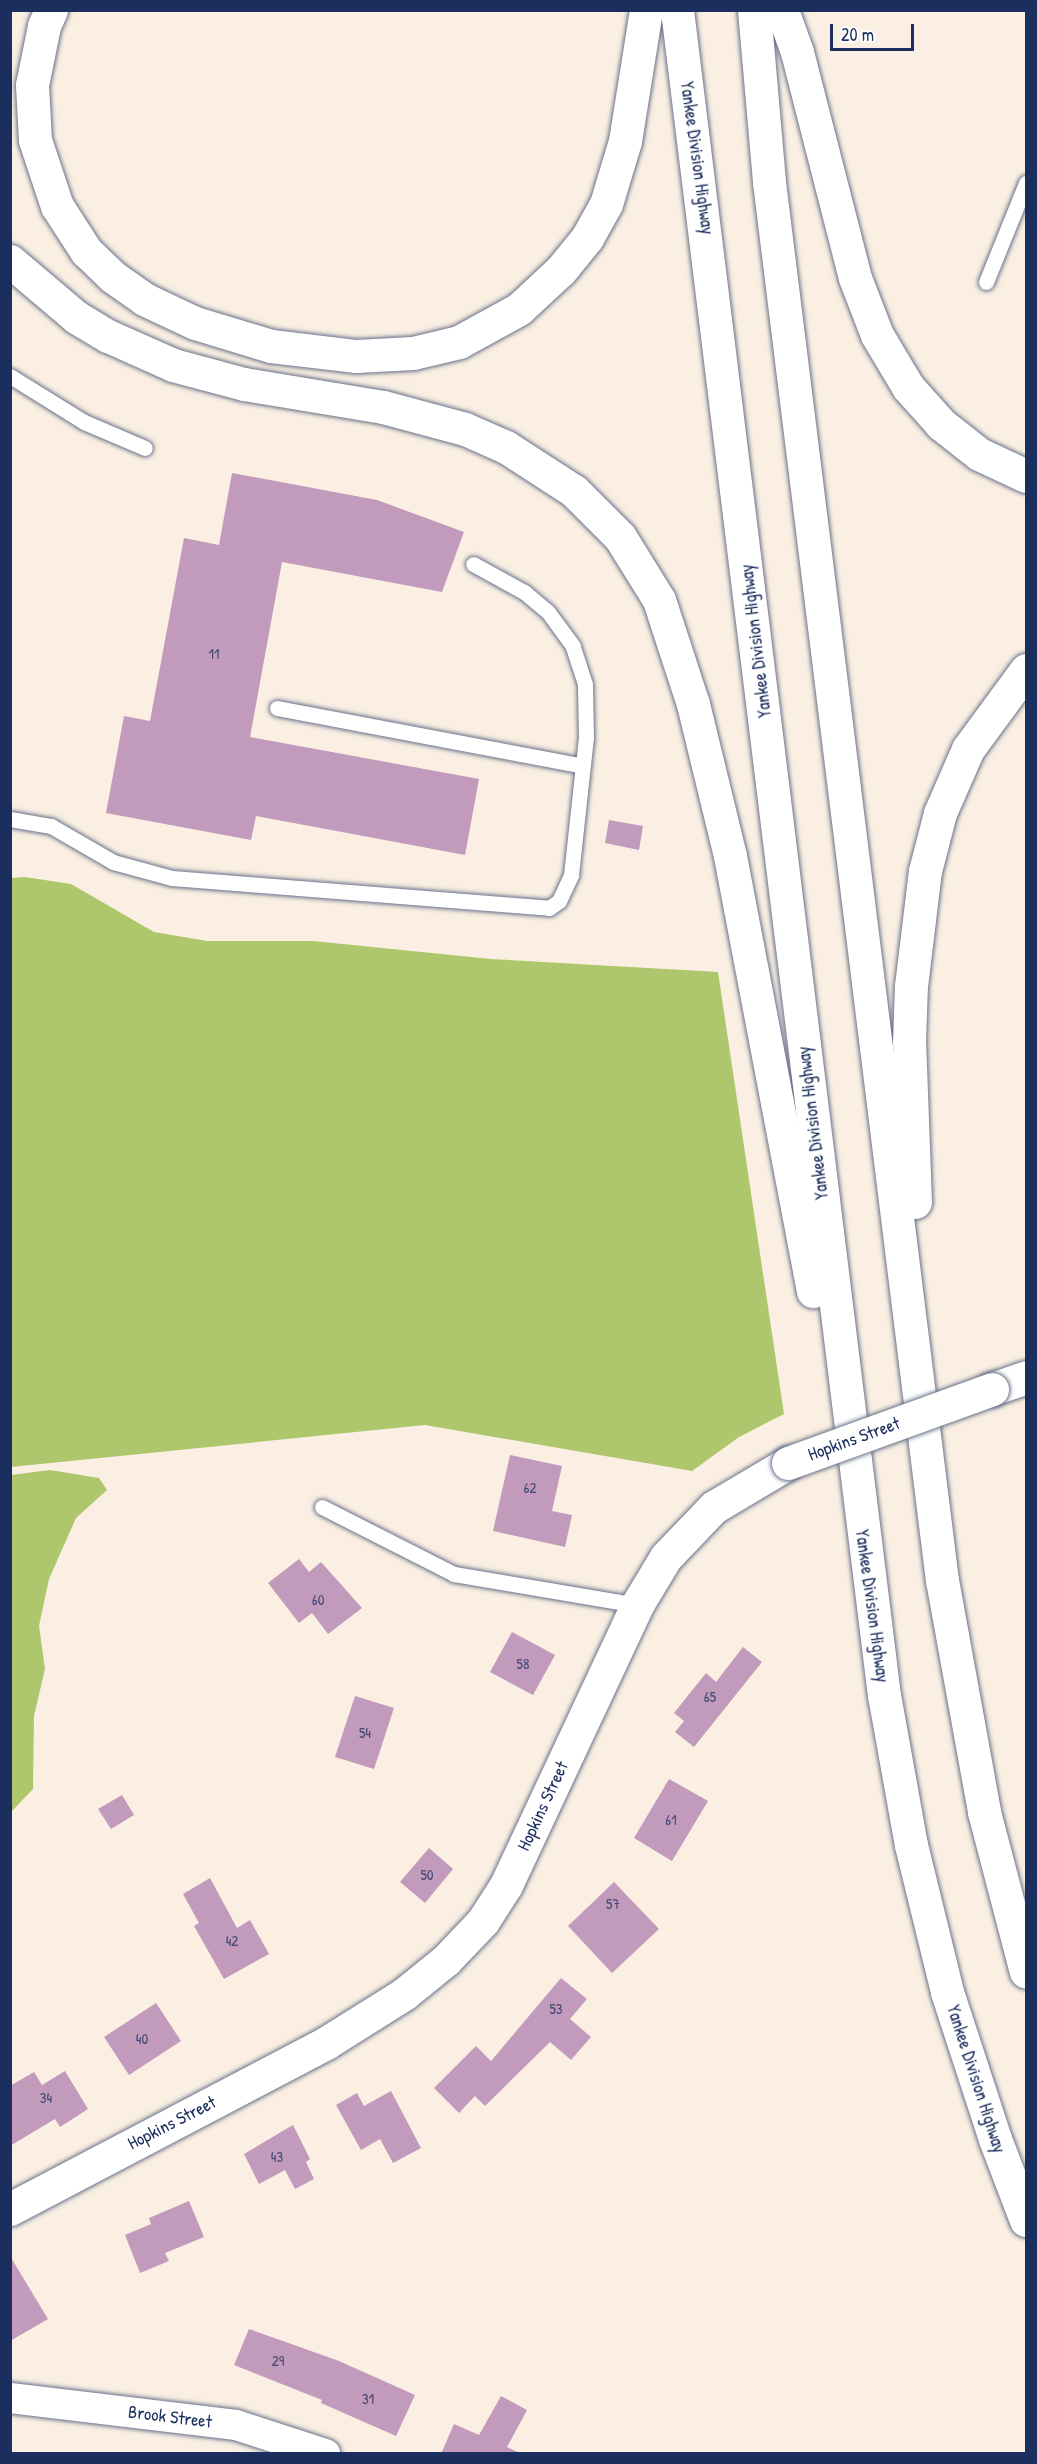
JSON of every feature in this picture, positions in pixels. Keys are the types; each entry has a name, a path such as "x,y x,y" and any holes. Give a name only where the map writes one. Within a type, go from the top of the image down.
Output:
{"main road":[{"path":"51,10 44,26 32,85 36,140 57,206 86,251 144,299 195,323 271,346 356,356 413,353 459,342 519,309 561,270 587,238 606,204 625,141 646,10"},
{"name":"Yankee Division Highway","path":"677,10 867,1572 896,1769 928,1918 970,2065 1026,2220"},
{"path":"754,10 770,182 936,1527 968,1736 1026,1972"},
{"path":"782,10 796,52 855,278 877,335 908,387 940,424 979,454 1026,477"},
{"path":"10,261 76,316 108,336 173,364 244,384 383,407 465,429 506,447 574,491 633,554 670,627 730,856 867,1572"},
{"path":"936,1527 909,1099 916,944 925,871 950,789 984,724 1026,670"},
{"name":"Hopkins Street","path":"10,2209 327,2043 404,1994 446,1960 483,1921 506,1885 637,1605 666,1557 697,1522 730,1495 788,1463 1026,1377"}],"street":[{"name":"Brook Street","path":"10,2398 236,2426 325,2454"}],"lane":[{"path":"986,282 1026,183"},
{"path":"10,376 84,422 145,448"},
{"path":"10,819 51,826 113,862 172,878 549,908 559,901 571,875 588,705 580,662 573,646 548,612 524,592 473,564"},
{"path":"277,708 583,766"},
{"path":"322,1507 454,1574 637,1605"}],"green space":[{"path":"25,877 71,884 154,932 207,941 313,941 491,959 718,972 784,1414 739,1437 692,1471 425,1425 11,1467 10,878"},
{"path":"50,1470 99,1478 107,1490 76,1518 49,1579 39,1626 45,1669 34,1716 33,1789 11,1812 11,1475"}],"building":[{"path":"232,473 377,500 464,532 442,592 282,562 250,737 479,779 465,855 256,816 251,840 106,813 124,716 150,721 184,538 219,545"},
{"path":"609,820 643,826 639,850 605,843"},
{"path":"510,1455 562,1466 552,1511 572,1515 565,1547 493,1531"},
{"path":"299,1559 309,1572 321,1562 362,1608 328,1634 312,1613 299,1623 268,1583"},
{"path":"512,1632 555,1655 533,1695 490,1672"},
{"path":"743,1647 762,1662 694,1747 675,1732 684,1721 674,1713 706,1673 716,1682"},
{"path":"355,1696 394,1708 374,1769 335,1757"},
{"path":"669,1779 708,1801 672,1861 634,1838"},
{"path":"122,1795 134,1815 111,1829 98,1809"},
{"path":"429,1848 453,1869 425,1903 400,1882"},
{"path":"210,1878 237,1928 250,1920 269,1954 224,1979 194,1926 199,1923 183,1894"},
{"path":"614,1882 659,1929 612,1973 568,1926"},
{"path":"561,1978 587,1999 570,2019 591,2037 571,2060 550,2042 485,2106 475,2096 459,2113 434,2088 476,2046 491,2061"},
{"path":"156,2003 181,2041 129,2075 104,2037"},
{"path":"65,2071 88,2109 60,2127 55,2119 10,2146 10,2086 34,2072 42,2085"},
{"path":"391,2091 421,2148 393,2163 380,2139 361,2150 336,2105 357,2093 364,2106"},
{"path":"293,2125 310,2159 306,2162 314,2179 295,2189 285,2170 259,2184 244,2154"},
{"path":"189,2201 204,2237 165,2253 169,2261 140,2273 125,2235 151,2224 149,2218"},
{"path":"10,2256 48,2319 10,2341"},
{"path":"249,2329 339,2361 415,2395 396,2436 321,2403 322,2400 234,2365"},
{"path":"501,2396 527,2410 507,2447 522,2454 441,2454 454,2424 479,2435"}]}
